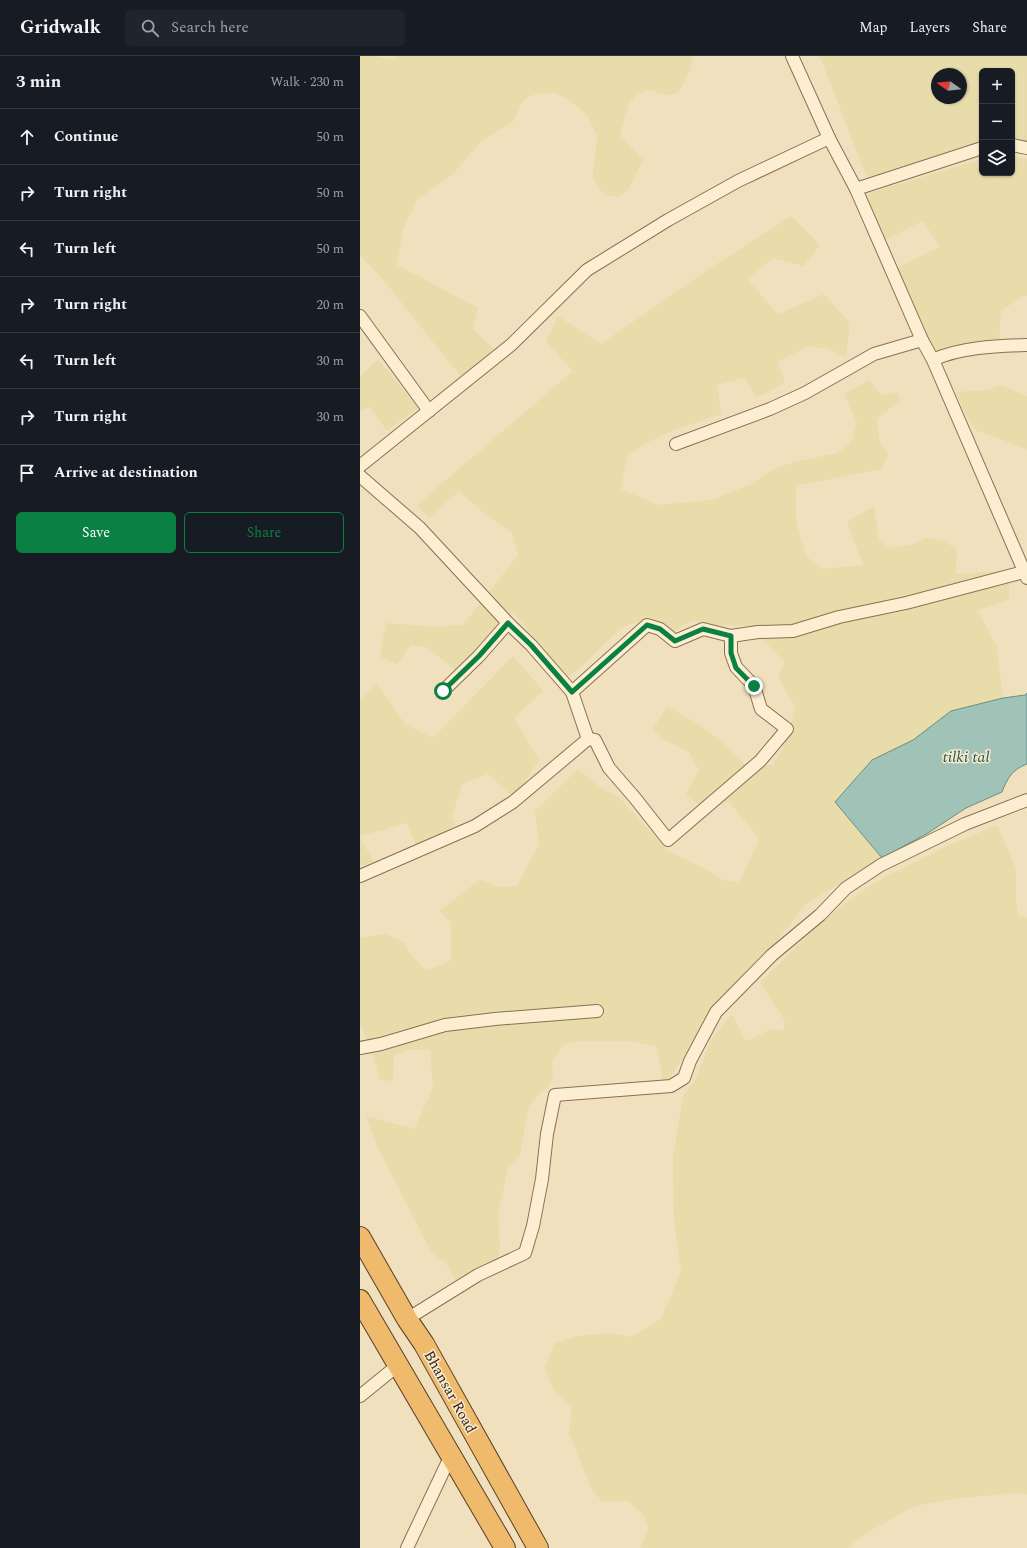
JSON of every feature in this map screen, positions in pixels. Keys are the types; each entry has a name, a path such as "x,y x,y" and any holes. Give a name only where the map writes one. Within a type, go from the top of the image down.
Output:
{"highway":[{"name":"Bhansar Road","path":"360,1237 407,1319 424,1344 538,1548"},
{"name":"Bhansar Road","path":"360,1300 397,1366 505,1548"}],"street":[{"path":"572,692 647,625 660,629 675,641 703,629 731,636 758,632 793,631 839,617 1025,575 933,360 922,340 856,189 829,138 792,56"},
{"path":"360,466 511,345 587,270 668,220 738,181 829,138"},
{"path":"1015,146 1027,148"},
{"path":"856,189 979,149"},
{"path":"360,316 429,411"},
{"path":"676,444 770,409 874,354 922,340"},
{"path":"933,360 945,354 995,346 1027,344"},
{"path":"360,476 420,528 508,623 531,645 572,692 588,739"},
{"path":"443,691 479,656 508,623"},
{"path":"360,876 475,826 513,802 588,739 595,740 609,768 668,840 760,761 787,729 761,709 754,686 736,668 731,653 731,636"},
{"path":"407,1319 478,1275 525,1253 533,1226 542,1179 547,1134 555,1095 671,1086 684,1078 690,1061 716,1012 772,955 820,915 846,888 881,865 965,824 1027,800"},
{"path":"360,1048 381,1044 445,1025 495,1019 597,1011"},
{"path":"360,1396 397,1366"},
{"path":"407,1548 451,1455"}],"shaded area":[{"path":"360,56 375,56 391,60 397,56 693,56 689,73 678,93 668,95 647,90 637,94 629,103 620,135 643,160 627,192 618,197 607,195 599,189 593,177 597,136 588,116 572,102 553,92 532,95 523,101 513,122 482,140 454,173 418,199 403,229 397,265 478,308 473,329 494,349 462,378 385,282 360,255"},
{"path":"819,56 1027,56 1027,141 1015,138 1015,68 979,68 979,142 867,178"},
{"path":"1015,157 1027,159 1027,296 1023,296 1001,311 999,344 937,357 896,270 940,247 923,221 883,241 869,211 866,194 979,160 979,176 1015,176"},
{"path":"791,216 820,245 803,266 773,258 747,279 778,314 824,294 850,323 846,357 827,348 807,347 777,362 785,383 756,398 745,378 717,385 721,414 679,428 648,442 627,456 621,489 658,505 713,500 753,483 772,470 794,462 837,453 851,443 857,423 844,394 869,380 881,395 897,392 900,400 877,419 879,441 888,454 882,469 796,486 796,521 806,556 822,569 863,565 847,522 874,506 879,540 890,548 915,544 925,538 941,540 957,549 956,574 1009,570 1009,600 978,610 997,647 1003,698 951,711 913,740 872,760 835,802 882,858 805,905 772,948 701,1027 664,1088 657,1047 632,1041 582,1041 565,1044 552,1061 553,1078 547,1088 540,1093 529,1106 520,1155 508,1167 498,1216 500,1243 498,1260 459,1286 445,1262 432,1253 376,1144 366,1116 414,1129 433,1088 430,1050 409,1050 394,1056 393,1081 380,1080 373,1056 360,1025 360,938 385,934 405,943 410,953 426,971 451,960 451,923 440,911 479,880 501,887 517,886 539,844 535,811 578,769 604,790 619,797 669,852 702,867 723,880 739,883 759,840 729,802 703,809 686,794 699,770 689,752 662,738 652,730 667,707 697,723 724,744 747,766 773,765 786,742 795,706 778,677 785,662 749,626 716,625 693,620 675,631 650,617 621,628 579,669 566,677 513,612 457,672 427,647 411,645 397,664 380,657 387,623 431,627 463,625 518,555 512,533 484,513 459,491 429,518 417,505 573,371 546,342 558,316 601,344 709,269"},
{"path":"378,359 418,408 387,431 369,406 360,411 360,377"},
{"path":"1000,385 1027,396 1027,449 975,430 964,411 956,392 988,390"},
{"path":"513,656 543,691 514,718 539,760 514,798 488,774 462,784 452,816 455,826 417,847 407,823 360,836 360,700 377,684 405,724 433,738"},
{"path":"997,825 1016,869 1016,899 1018,915 1027,917 1027,1494 1015,1493 960,1498 928,1503 911,1508 868,1532 847,1548 640,1548 649,1529 644,1515 628,1501 602,1501 592,1490 569,1434 572,1407 553,1390 545,1367 554,1344 577,1336 609,1333 631,1337 661,1319 681,1271 674,1219 673,1156 683,1096 695,1081 711,1040 726,1021 732,1015 745,1039 749,1041 770,1029 777,1031 784,1029 785,1021 760,983 818,925 848,901 876,882 943,848"},
{"path":"360,838 374,862 360,866"}],"water":[{"name":"tilki tal","path":"1027,693 1027,764 1011,775 1002,792 966,808 928,833 882,858 835,802 872,760 913,740 951,711 1003,698 1025,695"}],"route":[{"path":"443,691 479,656 508,623 531,645 572,692 647,625 660,629 675,641 703,629 731,636 731,653 736,668 754,686"}]}
